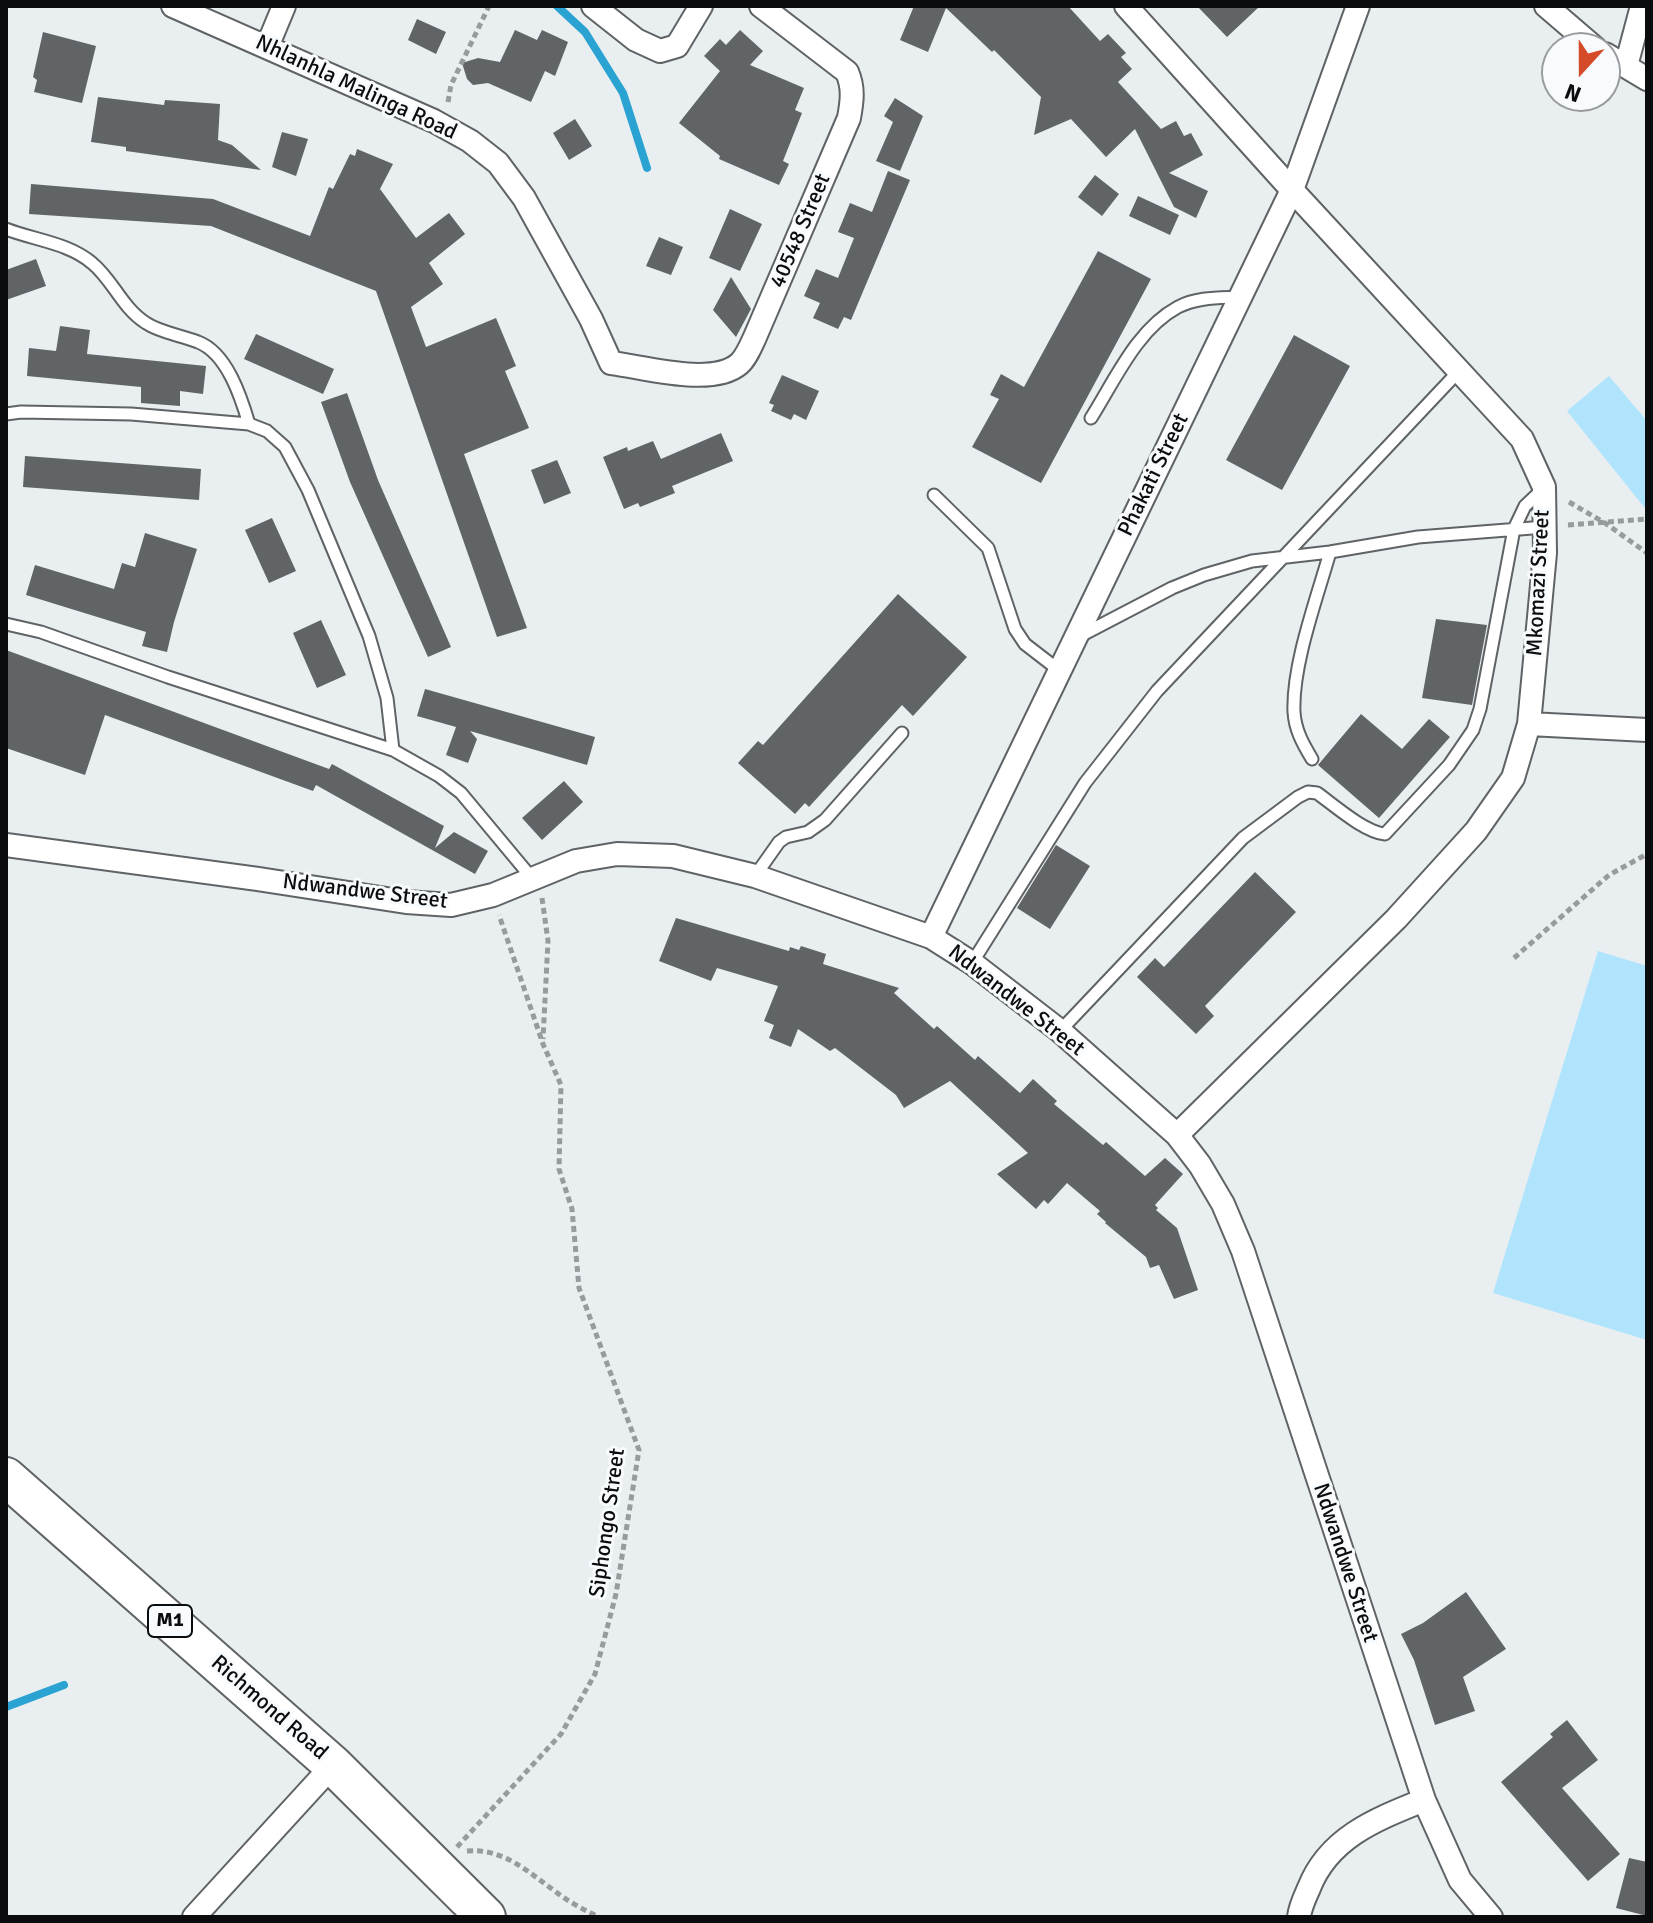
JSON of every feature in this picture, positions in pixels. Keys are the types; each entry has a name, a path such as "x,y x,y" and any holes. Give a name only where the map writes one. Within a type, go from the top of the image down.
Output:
{"highway":[{"name":"Richmond Road","path":"6,1477 333,1765 486,1917"}],"street":[{"name":"Nhlanhla Malinga Road","path":"173,6 444,127 470,141 498,163 524,198 591,319 611,363"},
{"path":"267,47 284,6"},
{"path":"593,6 636,40 660,51 677,46 701,6"},
{"name":"40548 Street","path":"611,363 698,375 723,373 740,363 755,337 849,118 852,85 847,72 761,6"},
{"name":"Mkomazi Street","path":"1126,6 1522,439 1544,487 1545,553 1529,724 1513,778 1476,831 1396,919 1177,1135"},
{"name":"Phakati Street","path":"931,937 1292,190 1358,6"},
{"path":"1546,6 1576,32"},
{"path":"1626,66 1642,6"},
{"path":"1621,63 1647,79"},
{"path":"1529,724 1647,730"},
{"name":"Ndwandwe Street","path":"6,845 406,902 451,905 493,895 576,861 617,854 673,856 755,876 931,937 972,963 1060,1031 1177,1135 1200,1165 1223,1204 1243,1251 1424,1800 1460,1880 1491,1917"},
{"path":"194,1917 333,1765"},
{"path":"1299,1917 1318,1869 1345,1838 1373,1821 1424,1800"}],"lane":[{"path":"6,229 69,249 90,261 146,323 203,344 225,366 240,395 249,424"},
{"path":"1091,418 1138,343 1159,320 1179,306 1199,299 1240,297"},
{"path":"972,963 1047,841 1108,752 1157,691 1459,371"},
{"path":"6,414 131,414 249,424 267,431 285,447 308,490 369,636 387,698 393,750"},
{"path":"1060,1031 1243,838 1298,797 1308,792 1317,793 1376,833 1385,834 1449,765 1463,748 1480,709 1514,529 1525,506 1544,487"},
{"path":"934,495 988,548 1015,629 1025,644 1060,671"},
{"path":"1075,638 1204,575 1252,561 1418,537 1545,527"},
{"path":"1312,759 1296,726 1294,698 1307,633 1330,552"},
{"path":"6,624 41,632 393,750 439,776 461,793 535,876"},
{"path":"755,876 779,842 786,837 808,832 825,820 902,733"}],"path":[{"path":"444,127 451,85 489,6"},
{"path":"1544,487 1605,523 1647,553"},
{"path":"1545,527 1647,519"},
{"path":"1514,958 1609,875 1647,854"},
{"name":"Siphongo Street","path":"535,876 548,941 543,1044"},
{"name":"Siphongo Street","path":"493,895 543,1044 561,1085 559,1169 572,1209 579,1288 639,1450 616,1594 595,1674 561,1734 452,1853 485,1850 502,1856 599,1917"}],"shaded area":[{"path":"1609,376 1647,421 1647,505 1644,507 1567,411"},
{"path":"1598,951 1647,966 1647,1340 1493,1293"}],"building":[{"path":"914,6 1068,6 1100,41 1108,34 1126,53 1121,57 1132,69 1118,82 1161,129 1176,121 1184,136 1191,133 1203,155 1169,173 1208,191 1196,218 1174,207 1135,129 1106,157 1071,119 1034,135 1041,97 946,8 928,52 900,40"},
{"path":"1197,6 1260,6 1227,37"},
{"path":"417,19 446,32 436,54 408,40"},
{"path":"515,30 537,40 542,30 568,42 555,76 545,71 531,102 488,83 473,85 467,79 462,63 478,58 500,62"},
{"path":"740,30 763,51 750,65 804,88 795,110 802,113 783,161 789,164 779,185 719,159 720,156 679,123 720,71 704,56 720,39 726,45"},
{"path":"43,32 96,46 82,103 34,92 37,80 33,77"},
{"path":"98,97 164,105 165,100 220,104 218,140 232,145 261,170 126,151 126,147 91,142"},
{"path":"895,98 923,116 900,171 876,161 893,122 884,116"},
{"path":"575,119 592,146 569,160 553,133"},
{"path":"282,132 308,139 296,176 272,167"},
{"path":"357,149 393,164 380,189 416,238 449,213 465,234 429,263 443,284 411,307 426,347 496,318 516,366 505,371 529,428 464,454 527,628 497,637 376,291 211,226 29,214 31,184 213,199 310,236 329,187 333,189 350,154 355,156"},
{"path":"888,171 910,180 851,320 844,317 838,329 813,318 820,303 804,296 816,269 838,278 854,238 838,232 850,203 872,212"},
{"path":"1095,175 1119,194 1102,216 1078,197"},
{"path":"1138,196 1179,215 1170,235 1129,216"},
{"path":"730,209 762,224 740,271 709,258"},
{"path":"659,237 683,247 671,275 646,266"},
{"path":"1098,251 1151,279 1041,483 972,447 999,399 990,395 1001,374 1024,387"},
{"path":"36,259 46,286 6,300 6,270"},
{"path":"731,277 751,309 736,337 713,310"},
{"path":"60,326 90,330 87,354 206,366 203,394 180,391 180,406 141,403 141,387 27,376 29,348 56,351"},
{"path":"256,334 334,369 323,394 244,359"},
{"path":"1294,335 1350,366 1282,490 1226,460"},
{"path":"782,375 819,391 806,420 794,414 791,420 771,411 774,405 769,403"},
{"path":"347,393 378,480 451,647 428,657 350,482 321,402"},
{"path":"721,433 733,461 672,486 675,493 640,507 638,503 624,509 603,457 653,441 661,459"},
{"path":"25,456 201,469 199,500 23,487"},
{"path":"557,460 571,493 544,504 531,470"},
{"path":"272,518 296,571 269,583 245,530"},
{"path":"145,533 197,549 167,652 142,646 146,632 26,595 35,565 114,589 122,563 135,567"},
{"path":"898,594 967,657 913,716 902,705 809,807 805,803 795,814 738,763 758,741 763,745"},
{"path":"1436,619 1487,625 1472,705 1422,698"},
{"path":"321,620 346,675 317,688 293,633"},
{"path":"6,650 329,769 332,764 444,826 435,848 454,832 488,851 475,874 316,785 313,791 105,715 85,775 6,748"},
{"path":"425,689 595,737 587,765 470,731 477,739 468,763 446,755 456,727 417,716"},
{"path":"1361,714 1402,749 1429,719 1450,737 1379,818 1318,765"},
{"path":"564,781 583,802 542,840 522,818"},
{"path":"1056,845 1090,866 1050,929 1017,908"},
{"path":"1255,872 1296,912 1205,1006 1214,1016 1196,1034 1137,977 1155,958 1164,967"},
{"path":"676,918 789,951 790,947 799,950 801,946 826,954 823,964 899,988 894,993 934,1029 937,1026 975,1060 978,1056 1020,1093 1033,1079 1057,1101 1054,1104 1103,1145 1106,1142 1145,1176 1165,1158 1183,1174 1155,1205 1156,1210 1177,1228 1198,1290 1174,1299 1159,1265 1150,1268 1146,1257 1105,1223 1097,1214 1100,1211 1067,1183 1048,1204 1044,1200 1036,1209 997,1174 1028,1153 950,1081 904,1108 896,1095 835,1048 830,1051 798,1029 791,1047 769,1038 774,1025 764,1021 778,986 717,968 711,981 659,961"},
{"path":"1466,1592 1506,1649 1463,1677 1475,1711 1435,1725 1414,1660 1401,1634 1423,1623"},
{"path":"1567,1720 1598,1760 1562,1788 1620,1854 1588,1881 1501,1782 1553,1737 1550,1734"},
{"path":"1629,1858 1647,1862 1647,1916 1616,1908"}],"waterway":[{"path":"557,6 585,32 623,93 647,168"},
{"path":"6,1707 64,1685"}]}
